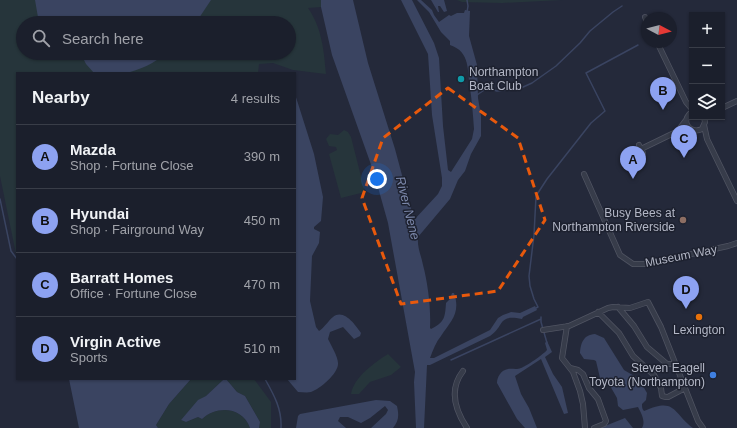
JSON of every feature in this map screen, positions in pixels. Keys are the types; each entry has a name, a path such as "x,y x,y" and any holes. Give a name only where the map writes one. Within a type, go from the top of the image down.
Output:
{"street":[{"path":"660,48 689,111"},
{"path":"725,107 737,101"},
{"path":"686,102 689,105"},
{"path":"676,132 689,116"},
{"path":"686,120 688,127 701,134 706,139 737,201"},
{"path":"640,155 643,153 640,147 676,132 702,129 705,121"},
{"path":"705,121 706,139"},
{"name":"Museum Way","path":"584,174 620,255 634,264 646,264 737,243"},
{"path":"543,330 567,326 608,308 630,308 648,302 661,327 698,421 703,428"},
{"path":"618,307 634,326 647,347 667,364 675,364"},
{"path":"598,312 619,332 633,356 654,375 661,388 662,396 666,398 685,388"},
{"path":"567,326 562,358 575,376 583,404 585,428"},
{"path":"570,368 578,370 583,374 590,388 601,404 606,421 604,424 594,428"},
{"path":"463,371 455,388 454,399 467,428"}],"highlighted area":[{"path":"448,88 518,138 545,220 498,291 401,304 362,198 383,138"}],"shaded area":[{"path":"0,0 321,0 321,7 308,8 313,16 319,32 323,48 326,74 293,70 273,63 259,64 258,72 16,72 16,254 0,176"},
{"path":"457,0 563,0 502,3 462,2"},
{"path":"344,130 348,132 351,137 365,192 341,198 329,154 337,150 336,147 329,146 326,139 330,134 338,135"},
{"path":"388,354 401,367 391,375 370,382 359,394 351,394 360,376"},
{"path":"190,380 223,380 206,396 198,401 181,420 186,422 198,417 202,419 215,412 229,410 242,416 247,421 250,428 158,428 156,425 169,404"},
{"path":"227,380 255,380 271,402 271,428 259,428 260,422 245,396 237,392"}],"water":[{"path":"35,0 211,0 200,16 38,16"},
{"name":"River Nene","path":"321,0 353,0 368,63 395,149 414,220 438,194 442,186 442,178 432,115 428,54 401,0 412,0 434,43 439,58 443,126 448,170 451,172 472,139 474,129 467,63 462,52 450,45 450,41 441,32 429,12 417,0 421,0 432,10 439,22 449,15 451,16 457,13 464,13 465,10 470,11 469,36 477,65 481,136 471,154 465,171 458,180 450,199 418,237 428,288 431,329 442,321 446,303 450,299 452,293 454,293 456,300 456,311 454,316 433,349 430,358 434,358 490,330 498,318 503,315 511,312 520,313 535,306 537,310 523,317 522,319 509,318 505,320 490,336 430,365 427,365 424,428 416,428 415,372 388,223 374,173 332,55 321,7"},
{"path":"431,0 444,0 447,11 444,12 440,6 438,6 438,12"},
{"path":"84,60 157,60 142,68 129,72 93,72"},
{"path":"296,97 314,154 323,197 321,221 314,227 314,229 320,232 319,243 312,256 310,301 316,327 319,331 333,317 341,315 349,319 361,333 360,336 354,339 343,327 330,332 328,339 338,363 335,371 324,384 315,390 311,392 298,392 288,380 296,380"},
{"path":"595,334 604,338 624,370 640,381 647,393 646,400 642,404 644,411 654,407 668,406 673,408 693,428 642,428 642,414 638,407 623,410 618,406 617,398 609,384 600,378 596,361 584,359 580,353 583,340 588,336"},
{"path":"547,341 552,352 545,357 553,374 562,387 568,413 564,414 541,359 515,376 521,394 529,408 537,428 525,428 517,419 497,383 498,378 503,371 521,368 539,357 547,350 545,343"},
{"path":"69,380 190,380 169,404 156,425 158,428 79,428"},
{"path":"223,380 227,380 237,392 245,396 260,422 259,428 250,428 247,421 242,416 229,410 215,412 202,419 198,417 186,422 181,420 198,400 206,396"},
{"path":"376,400 390,401 397,406 398,418 393,428 371,428 386,414 388,410 385,406 361,423 348,417 340,417 338,421 346,428 296,428 298,416 300,414"},
{"path":"625,418 633,428 600,428"}],"waterway":[{"path":"467,0 467,12"},
{"path":"477,95 487,88 497,91 508,90 521,88 532,83 556,66 590,31 622,6"},
{"path":"536,308 538,307 530,286 529,276 534,235 536,196 547,179 591,123 605,111 586,73 638,45"},
{"path":"0,199 11,251 16,258"},
{"path":"541,317 547,343"},
{"path":"451,360 541,319"},
{"path":"266,380 279,408 281,428"}],"place":[{"name":"Northampton Boat Club","path":"461,79"},
{"name":"Hyundai","path":"663,110"},
{"name":"Barratt Homes","path":"684,158"},
{"name":"Mazda","path":"633,179"},
{"name":"Busy Bees at Northampton Riverside","path":"683,220"},
{"name":"Virgin Active","path":"686,309"},
{"name":"Lexington","path":"699,317"},
{"name":"Steven Eagell Toyota (Northampton)","path":"713,375"}]}
